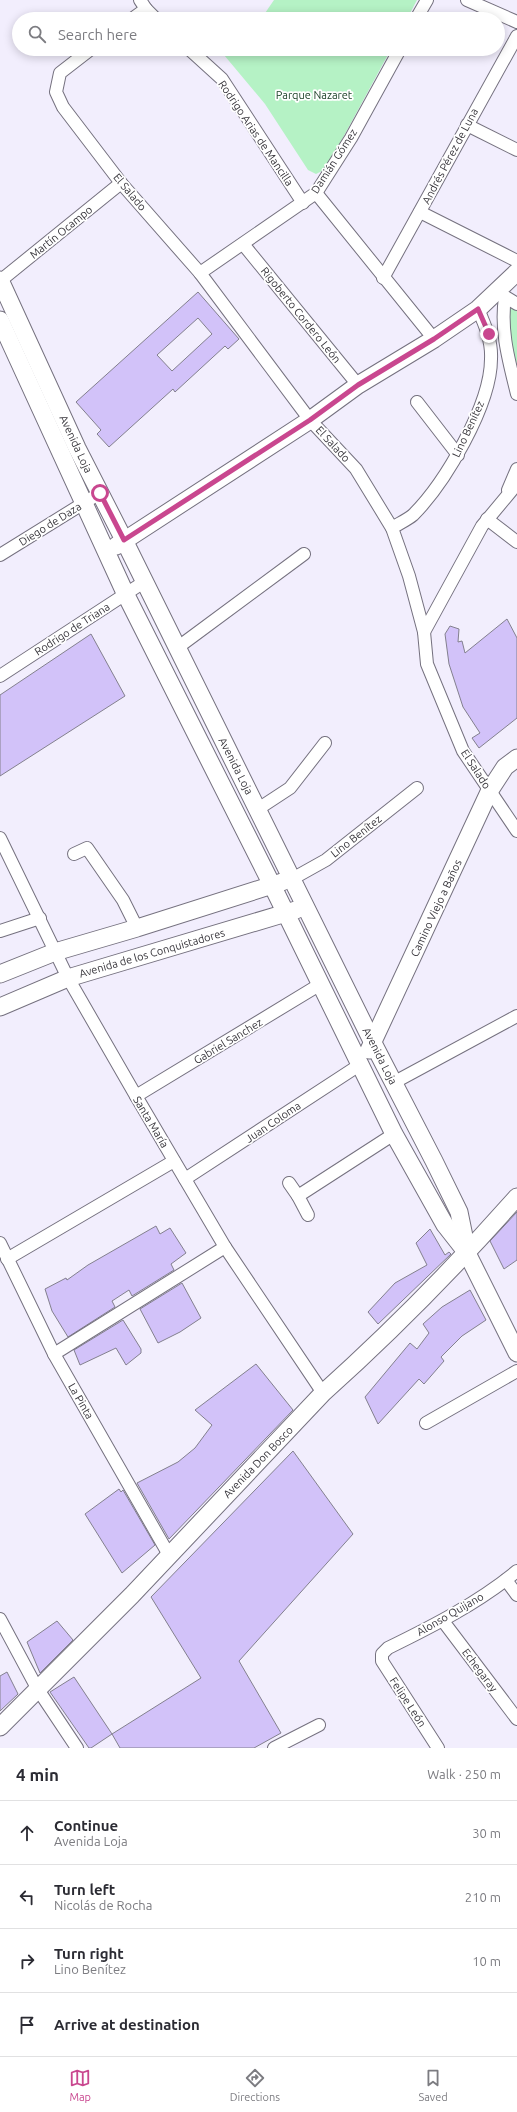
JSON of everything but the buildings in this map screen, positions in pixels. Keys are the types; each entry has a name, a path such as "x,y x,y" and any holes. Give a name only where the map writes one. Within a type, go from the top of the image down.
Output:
{"main road":[{"path":"108,552 124,540 310,420 358,385 434,339 501,294 517,272"},
{"name":"Avenida Loja","path":"0,281 77,448 258,809 373,1044 459,1212 467,1253"},
{"name":"Avenida Loja","path":"0,320 48,428 108,552 126,595 272,885 319,985 394,1134 444,1225 467,1253 513,1334 517,1353"},
{"name":"Camino Viejo a Baños","path":"360,1064 373,1044 490,790 505,767 517,758"},
{"path":"0,974 55,952 137,928 292,879"},
{"name":"Avenida de los Conquistadores","path":"0,1006 68,978 306,907"},
{"name":"Avenida Don Bosco","path":"0,1727 170,1555 323,1394 357,1363 467,1253 517,1197"}],"street":[{"path":"420,12 427,0"},
{"path":"469,0 495,12"},
{"path":"505,16 517,22"},
{"name":"Andrés Pérez de Luna","path":"383,278 517,36"},
{"name":"El Salado","path":"82,56 60,74 56,92 63,107 121,183 200,273 310,420 356,469 392,528 409,576 424,632 427,664 463,751 517,831"},
{"name":"Rodrigo Arias de Mancilla","path":"197,56 222,79 303,202"},
{"name":"Damián Gómez","path":"200,273 316,193 351,138 396,56"},
{"path":"467,125 517,150"},
{"name":"Martín Ocampo","path":"0,281 121,183"},
{"path":"316,193 383,278 434,339"},
{"path":"420,212 517,261"},
{"name":"Rigoberto Cordero León","path":"243,244 358,385"},
{"path":"501,294 517,304"},
{"path":"501,294 504,338 517,394"},
{"name":"Lino Benítez","path":"392,528 412,516 458,455 488,388 492,359 489,334 478,309"},
{"path":"417,402 458,455"},
{"path":"504,498 517,469"},
{"path":"424,632 487,519 517,484"},
{"name":"Diego de Daza","path":"0,555 100,493"},
{"path":"487,519 517,542"},
{"path":"176,648 304,554"},
{"name":"Rodrigo de Triana","path":"0,676 144,582"},
{"path":"258,809 290,788 325,743"},
{"name":"Lino Benítez","path":"292,879 326,860 417,788"},
{"name":"Santa María","path":"0,838 68,978 136,1096 225,1247 323,1394"},
{"path":"74,854 87,848 123,900 137,928"},
{"path":"0,931 40,918"},
{"name":"Gabriel Sanchez","path":"136,1096 319,985"},
{"path":"393,1083 517,1016"},
{"name":"Juan Coloma","path":"185,1179 360,1064"},
{"path":"298,1196 394,1134"},
{"path":"8,1259 174,1161"},
{"path":"289,1183 308,1215"},
{"name":"La Pinta","path":"0,1243 54,1354 170,1555"},
{"path":"54,1354 225,1247"},
{"path":"426,1423 517,1371"},
{"name":"Alonso Quijano","path":"382,1654 388,1648 443,1621 506,1580 517,1571"},
{"path":"506,1580 517,1595"},
{"path":"0,1619 37,1688 77,1748"},
{"name":"Echegaray","path":"443,1621 517,1718"},
{"name":"Felipe León","path":"382,1654 382,1662 438,1748"},
{"path":"274,1748 319,1725"}],"green space":[{"path":"274,0 417,0 411,12 266,12"},
{"name":"Parque Nazaret","path":"225,56 387,56 326,169 316,174 308,170 265,104"},
{"path":"508,306 517,311 517,364 511,345"}],"route":[{"path":"100,493 124,540 310,420 327,406 358,385 434,339 478,309 489,334"}]}
